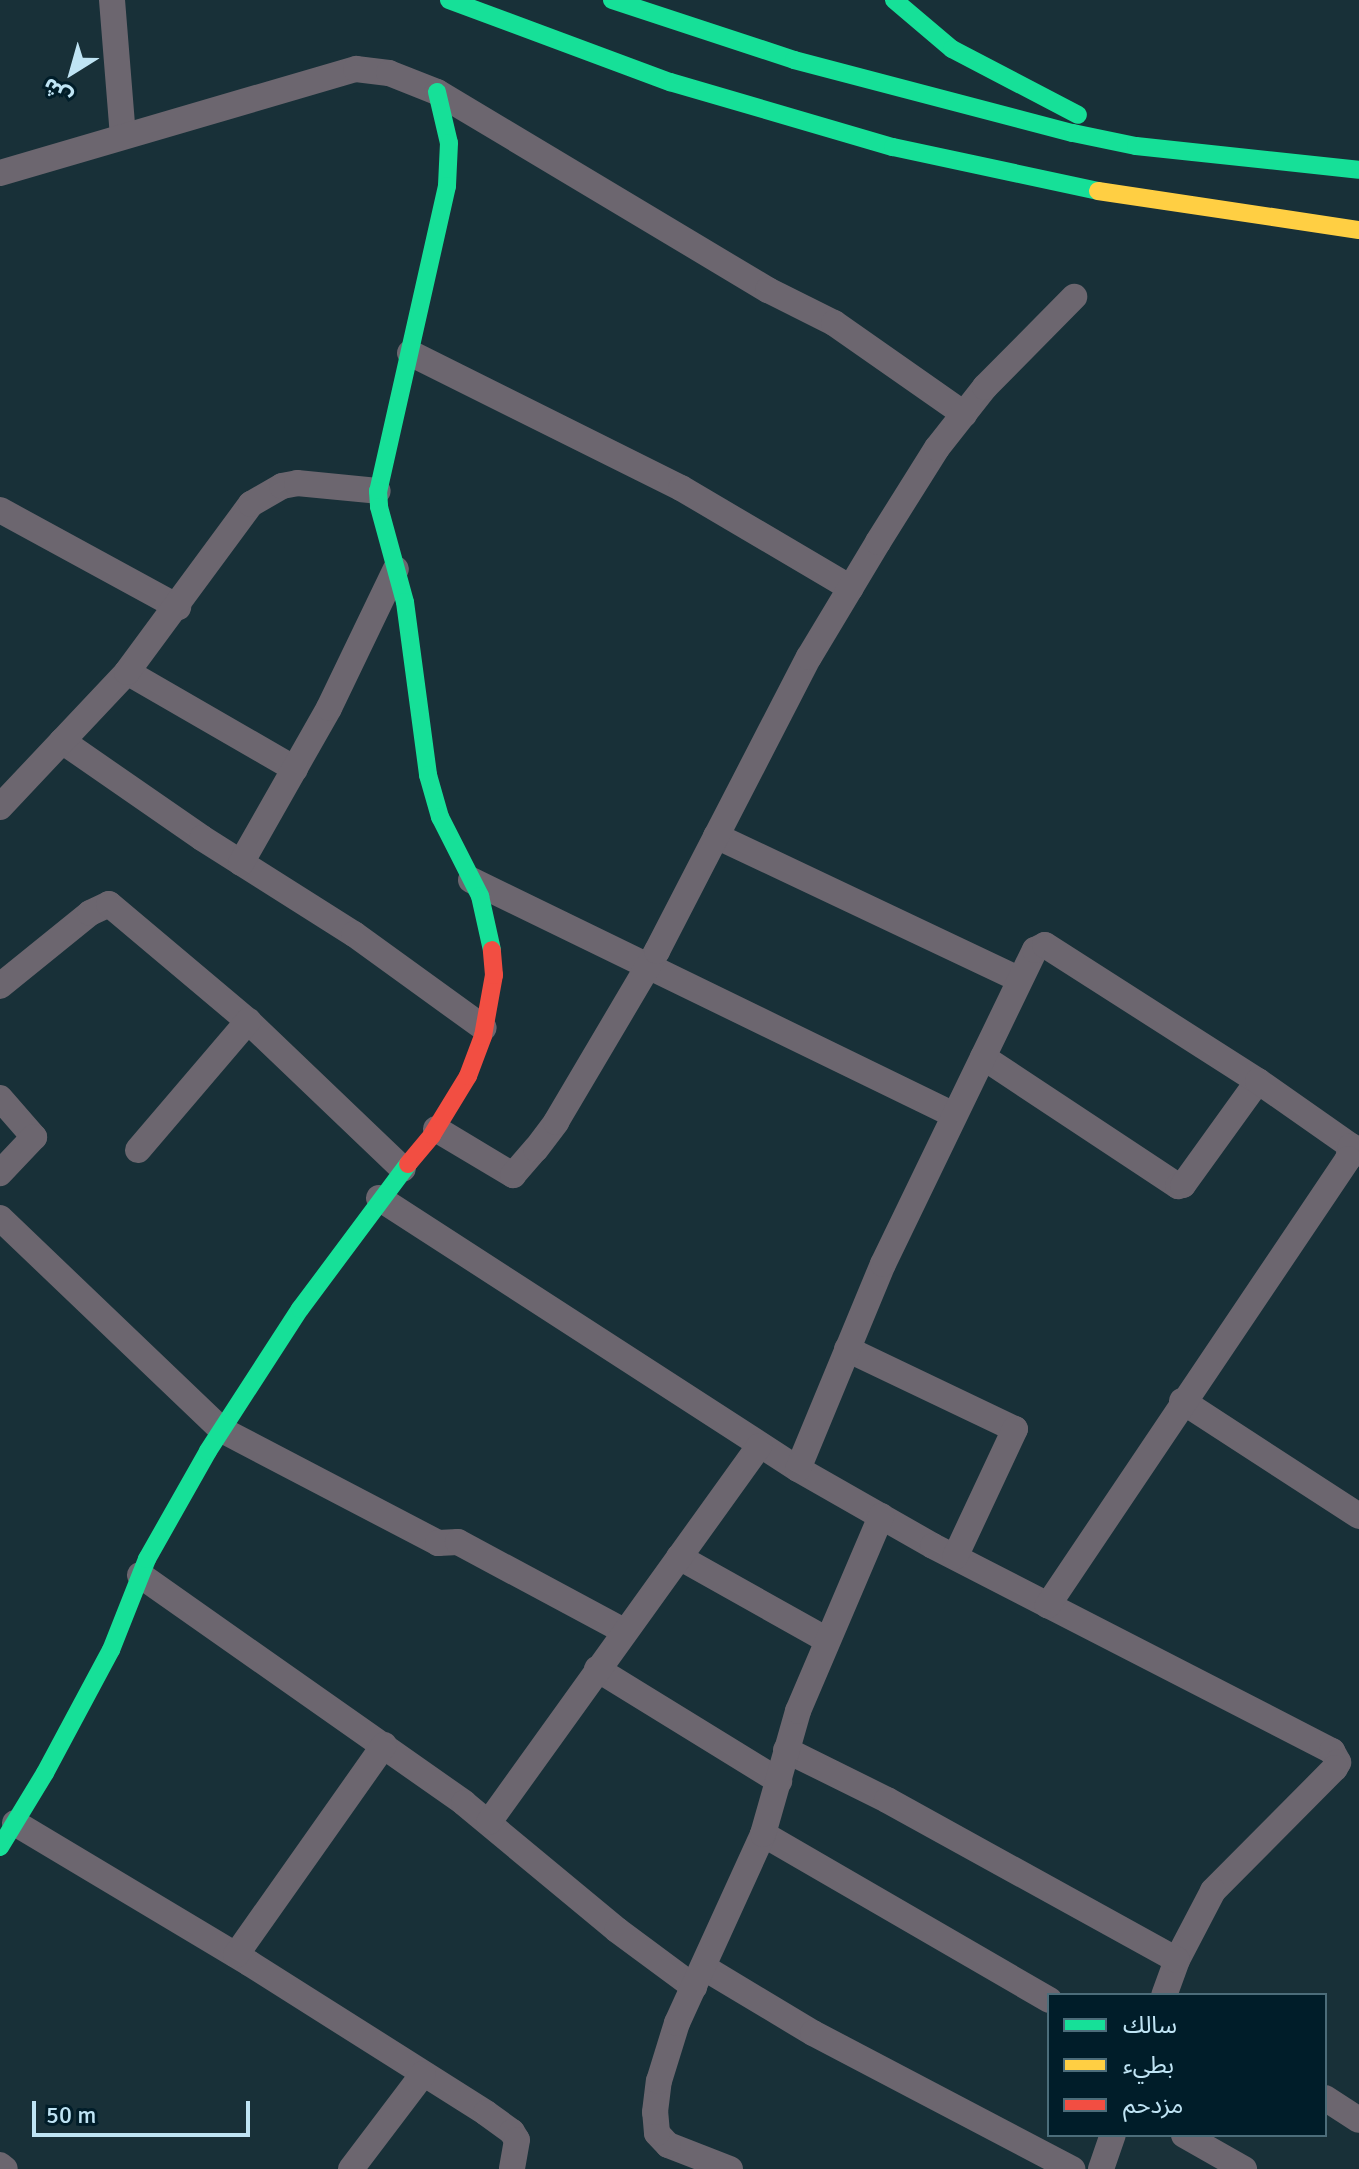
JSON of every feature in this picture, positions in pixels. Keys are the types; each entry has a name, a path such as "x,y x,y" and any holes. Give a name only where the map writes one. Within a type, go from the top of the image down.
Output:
{"main road":[{"path":"449,0 670,82 893,147 1119,196 1359,230"},
{"path":"612,0 794,60 1136,146 1359,170"},
{"path":"894,0 952,49 1136,146"},
{"path":"0,1847 111,1650 140,1575 222,1430 291,1322 379,1198 436,1129 468,1076 484,1028 494,975 493,948 485,911 440,817 428,775 405,602 378,491 447,186 449,143 437,92"}],"street":[{"path":"112,0 123,136"},
{"path":"0,173 356,69 389,73 437,92 768,290 834,323 964,414"},
{"path":"436,1129 506,1173 513,1175 518,1172 556,1122 648,968 809,657 937,448 985,387 1074,297"},
{"path":"410,353 681,488 851,588"},
{"path":"0,807 127,672 178,607 251,504 282,486 297,483 378,491"},
{"path":"0,510 178,607"},
{"path":"241,863 329,708 396,569"},
{"path":"127,672 295,769"},
{"path":"62,741 241,863 354,934 484,1028"},
{"path":"716,836 1020,980"},
{"path":"471,880 954,1115"},
{"path":"0,986 90,913 109,904 248,1021 403,1169"},
{"path":"798,1469 847,1349 954,1115 1037,947 1045,945 1258,1081 1351,1146 1348,1159 1182,1401 1048,1605"},
{"path":"138,1150 248,1021"},
{"path":"983,1057 1178,1186 1183,1185 1258,1081"},
{"path":"0,1098 34,1137 0,1173"},
{"path":"379,1198 798,1469 955,1557 1337,1756 1335,1768 1213,1891 1177,1960 1165,1993"},
{"path":"0,1218 222,1430 438,1543 458,1542 624,1631"},
{"path":"847,1349 1015,1429 955,1557"},
{"path":"1182,1401 1359,1516"},
{"path":"489,1822 759,1446"},
{"path":"730,2169 668,2145 657,2133 655,2112 659,2081 677,2023 763,1834 786,1750 827,1640 881,1516"},
{"path":"679,1557 827,1640"},
{"path":"140,1575 489,1822 617,1930 698,1977 826,2040 1072,2169"},
{"path":"597,1669 779,1781"},
{"path":"236,1955 384,1745"},
{"path":"786,1750 887,1800 1177,1960"},
{"path":"15,1823 236,1955 512,2132 517,2140 512,2169"},
{"path":"763,1834 1047,1999"},
{"path":"351,2169 423,2074"},
{"path":"1327,2099 1359,2120"},
{"path":"1101,2169 1112,2137"},
{"path":"1188,2137 1244,2169"},
{"path":"0,2165 5,2169"}],"traffic: fast":[{"path":"449,0 670,82 893,147 1098,191"},
{"path":"612,0 794,60 1073,133 1136,146 1359,170"},
{"path":"894,0 952,49 1078,115"},
{"path":"437,92 449,143 447,186 378,491 379,507 405,602 428,775 440,817 480,896 492,950"},
{"path":"0,1847 45,1773 111,1650 147,1559 208,1451 300,1309 408,1164"}],"traffic: slow":[{"path":"1098,191 1359,230"}],"traffic: jam":[{"path":"408,1164 432,1135 468,1076 483,1036 494,975 492,950"}]}
